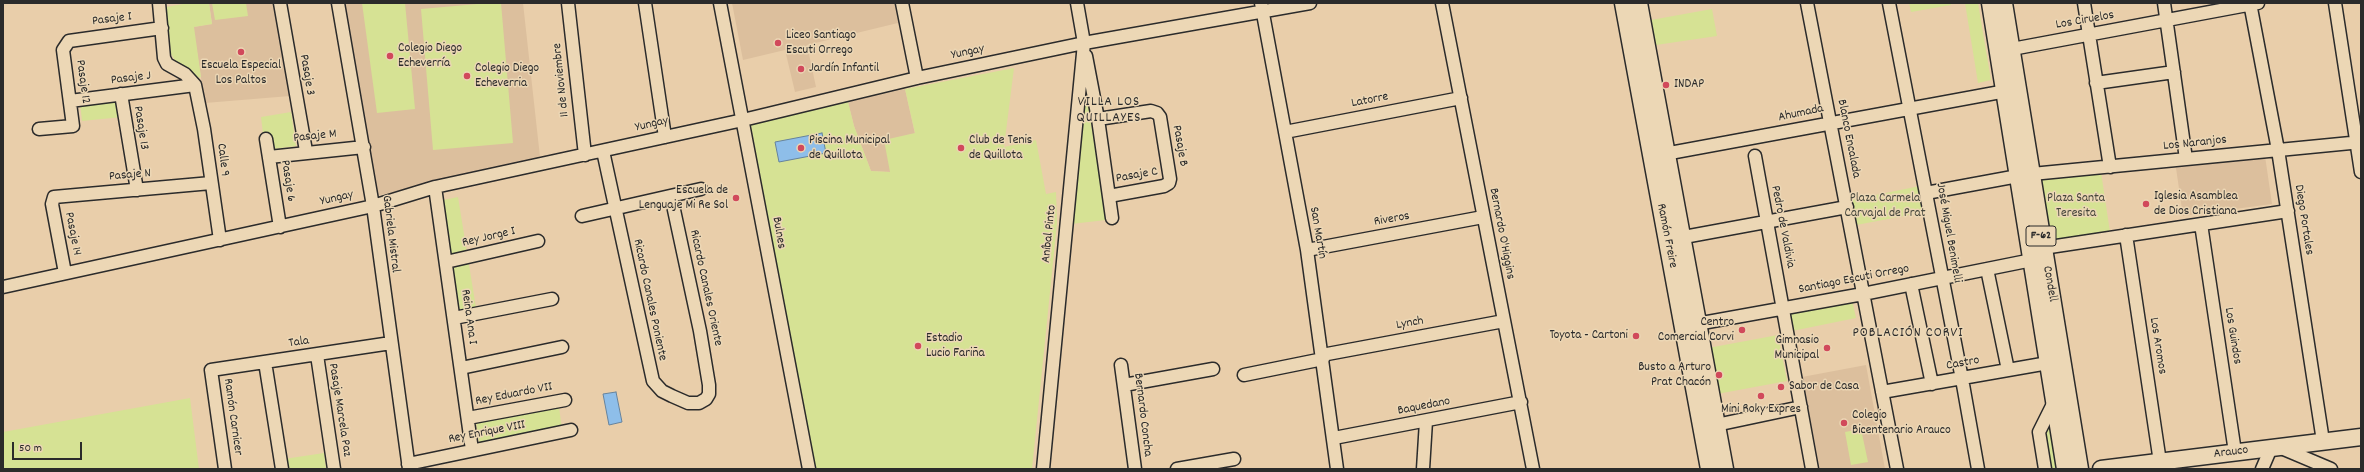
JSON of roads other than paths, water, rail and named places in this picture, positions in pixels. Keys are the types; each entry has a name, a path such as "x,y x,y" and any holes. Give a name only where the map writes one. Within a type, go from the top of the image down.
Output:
{"main road":[{"name":"Ramón Freire","path":"1623,3 1650,156 1670,250 1682,327 1709,469"},
{"name":"Ramón Freire","path":"1639,3 1684,237 1698,324 1725,469"},
{"name":"Condell","path":"1990,3 2006,91 2043,248 2080,469"},
{"name":"Condell","path":"2004,3 2012,49 2032,260 2064,469"},
{"name":"Arauco","path":"2107,469 2361,437"}],"street":[{"path":"159,3 164,58 168,64 184,74 195,85"},
{"name":"Pasaje 3","path":"280,3 306,151"},
{"name":"Gabriela Mistral","path":"338,3 364,147 409,466"},
{"name":"11 de Noviembre","path":"568,3 585,155"},
{"path":"645,3 665,137"},
{"name":"Bulnes","path":"720,3 808,469"},
{"path":"902,3 917,78"},
{"name":"Aníbal Pinto","path":"1042,469 1084,44 1077,3"},
{"name":"Yungay","path":"3,287 373,206 435,188 743,120 917,78 1262,7 1310,3"},
{"name":"Bernardo O'Higgins","path":"1442,3 1533,469"},
{"name":"Blanco Encalada","path":"1807,3 1897,469"},
{"name":"José Miguel Benimelli","path":"1889,3 1978,469"},
{"path":"2084,3 2110,167"},
{"path":"2164,3 2186,159"},
{"name":"Los Ciruelos","path":"2012,49 2088,34 2167,21 2253,3"},
{"name":"Diego Portales","path":"2253,3 2288,211 2323,442"},
{"path":"2335,3 2359,142 2361,172"},
{"name":"San Martín","path":"1262,7 1307,250 1323,357 1337,469"},
{"name":"Pasaje I","path":"66,43 76,39 162,28"},
{"name":"Pasaje 12","path":"39,129 74,126 63,50 66,43"},
{"path":"1084,44 1098,118 1112,218"},
{"path":"2096,83 2174,72"},
{"name":"Pasaje J","path":"70,101 195,85"},
{"name":"Calle 9","path":"195,85 204,129 220,240"},
{"name":"Ahumada","path":"1650,156 2006,91"},
{"name":"Pasaje 13","path":"121,94 137,190"},
{"name":"Latorre","path":"1285,132 1461,98"},
{"name":"Pasaje B","path":"1098,118 1151,111 1157,113 1160,117 1170,179 1169,183"},
{"name":"Pasaje 6","path":"266,139 280,227"},
{"name":"Los Naranjos","path":"1926,193 2025,175 2359,142"},
{"name":"Pasaje M","path":"269,157 306,151 364,147"},
{"name":"Ricardo Canales Poniente","path":"603,151 653,381 662,391 688,403 699,403 706,399 709,394 709,386"},
{"name":"Pedro de Valdivia","path":"1755,156 1766,222 1784,308 1812,469"},
{"name":"Pasaje N","path":"53,199 56,196 211,183"},
{"name":"Pasaje C","path":"1109,196 1164,186 1169,183"},
{"name":"Reina Ana I","path":"435,188 472,450"},
{"path":"582,216 701,189"},
{"name":"Ricardo Canales Oriente","path":"671,196 700,331 709,386"},
{"name":"Pasaje 14","path":"53,199 65,274"},
{"path":"1684,237 1847,207"},
{"path":"2043,248 2288,211"},
{"name":"Riveros","path":"1307,250 1483,217"},
{"name":"Los Guindos","path":"2201,224 2235,452"},
{"name":"Los Aromos","path":"2126,235 2160,462"},
{"name":"Rey Jorge I","path":"446,262 538,241"},
{"name":"Santiago Escuti Orrego","path":"1682,327 1864,294 2032,260"},
{"path":"1987,269 2008,370"},
{"path":"1912,284 1932,384"},
{"path":"454,318 552,299"},
{"name":"Lynch","path":"1244,375 1323,357 1504,321"},
{"name":"Tala","path":"211,370 391,343"},
{"path":"461,368 562,347"},
{"name":"Pasaje Marcela Paz","path":"317,355 334,469"},
{"path":"265,362 282,469"},
{"name":"Castro","path":"1882,392 2048,363"},
{"name":"Bernardo Concha","path":"1121,365 1135,469"},
{"path":"1124,385 1213,369"},
{"name":"Ramón Carnicer","path":"211,370 225,469"},
{"name":"Rey Eduardo VII","path":"468,418 565,400"},
{"name":"Baquedano","path":"1334,438 1521,402"},
{"path":"2045,469 2039,432 2053,404"},
{"path":"1716,425 1801,407"},
{"path":"1423,469 1426,421"},
{"name":"Rey Enrique VIII","path":"409,466 472,450 571,430"},
{"path":"2262,469 2274,448 2331,469"},
{"path":"1177,469 1234,459"}],"water":[{"name":"Piscina Municipal de Quillota","path":"822,133 826,153 779,162 775,142"},
{"path":"616,392 622,422 609,425 603,394"}],"place":[{"name":"Liceo Santiago Escuti Orrego","path":"778,43"},
{"name":"Escuela Especial Los Paltos","path":"241,52"},
{"name":"Colegio Diego Echeverría","path":"390,56"},
{"name":"Jardín Infantil","path":"801,69"},
{"name":"Colegio Diego Echeverria","path":"467,76"},
{"name":"INDAP","path":"1666,85"},
{"name":"Piscina Municipal de Quillota","path":"801,148"},
{"name":"Club de Tenis de Quillota","path":"961,148"},
{"name":"Escuela de Lenguaje Mi Re Sol","path":"736,198"},
{"name":"Iglesia Asamblea de Dios Cristiana","path":"2146,204"},
{"name":"Centro Comercial Corvi","path":"1742,330"},
{"name":"Toyota - Cartoni","path":"1636,336"},
{"name":"Estadio Lucio Fariña","path":"918,346"},
{"name":"Gimnasio Municipal","path":"1827,348"},
{"name":"Busto a Arturo Prat Chacón","path":"1719,375"},
{"name":"Sabor de Casa","path":"1781,387"},
{"name":"Mini Roky Expres","path":"1761,396"},
{"name":"Colegio Bicentenario Arauco","path":"1844,423"}],"district":[{"name":"VILLA LOS QUILLAYES","path":"1109,112"},
{"name":"POBLACIÓN CORVI","path":"1908,334"}],"park label":[{"name":"Plaza Carmela Carvajal de Prat","path":"1885,206"},
{"name":"Plaza Santa Teresita","path":"2076,206"}]}
